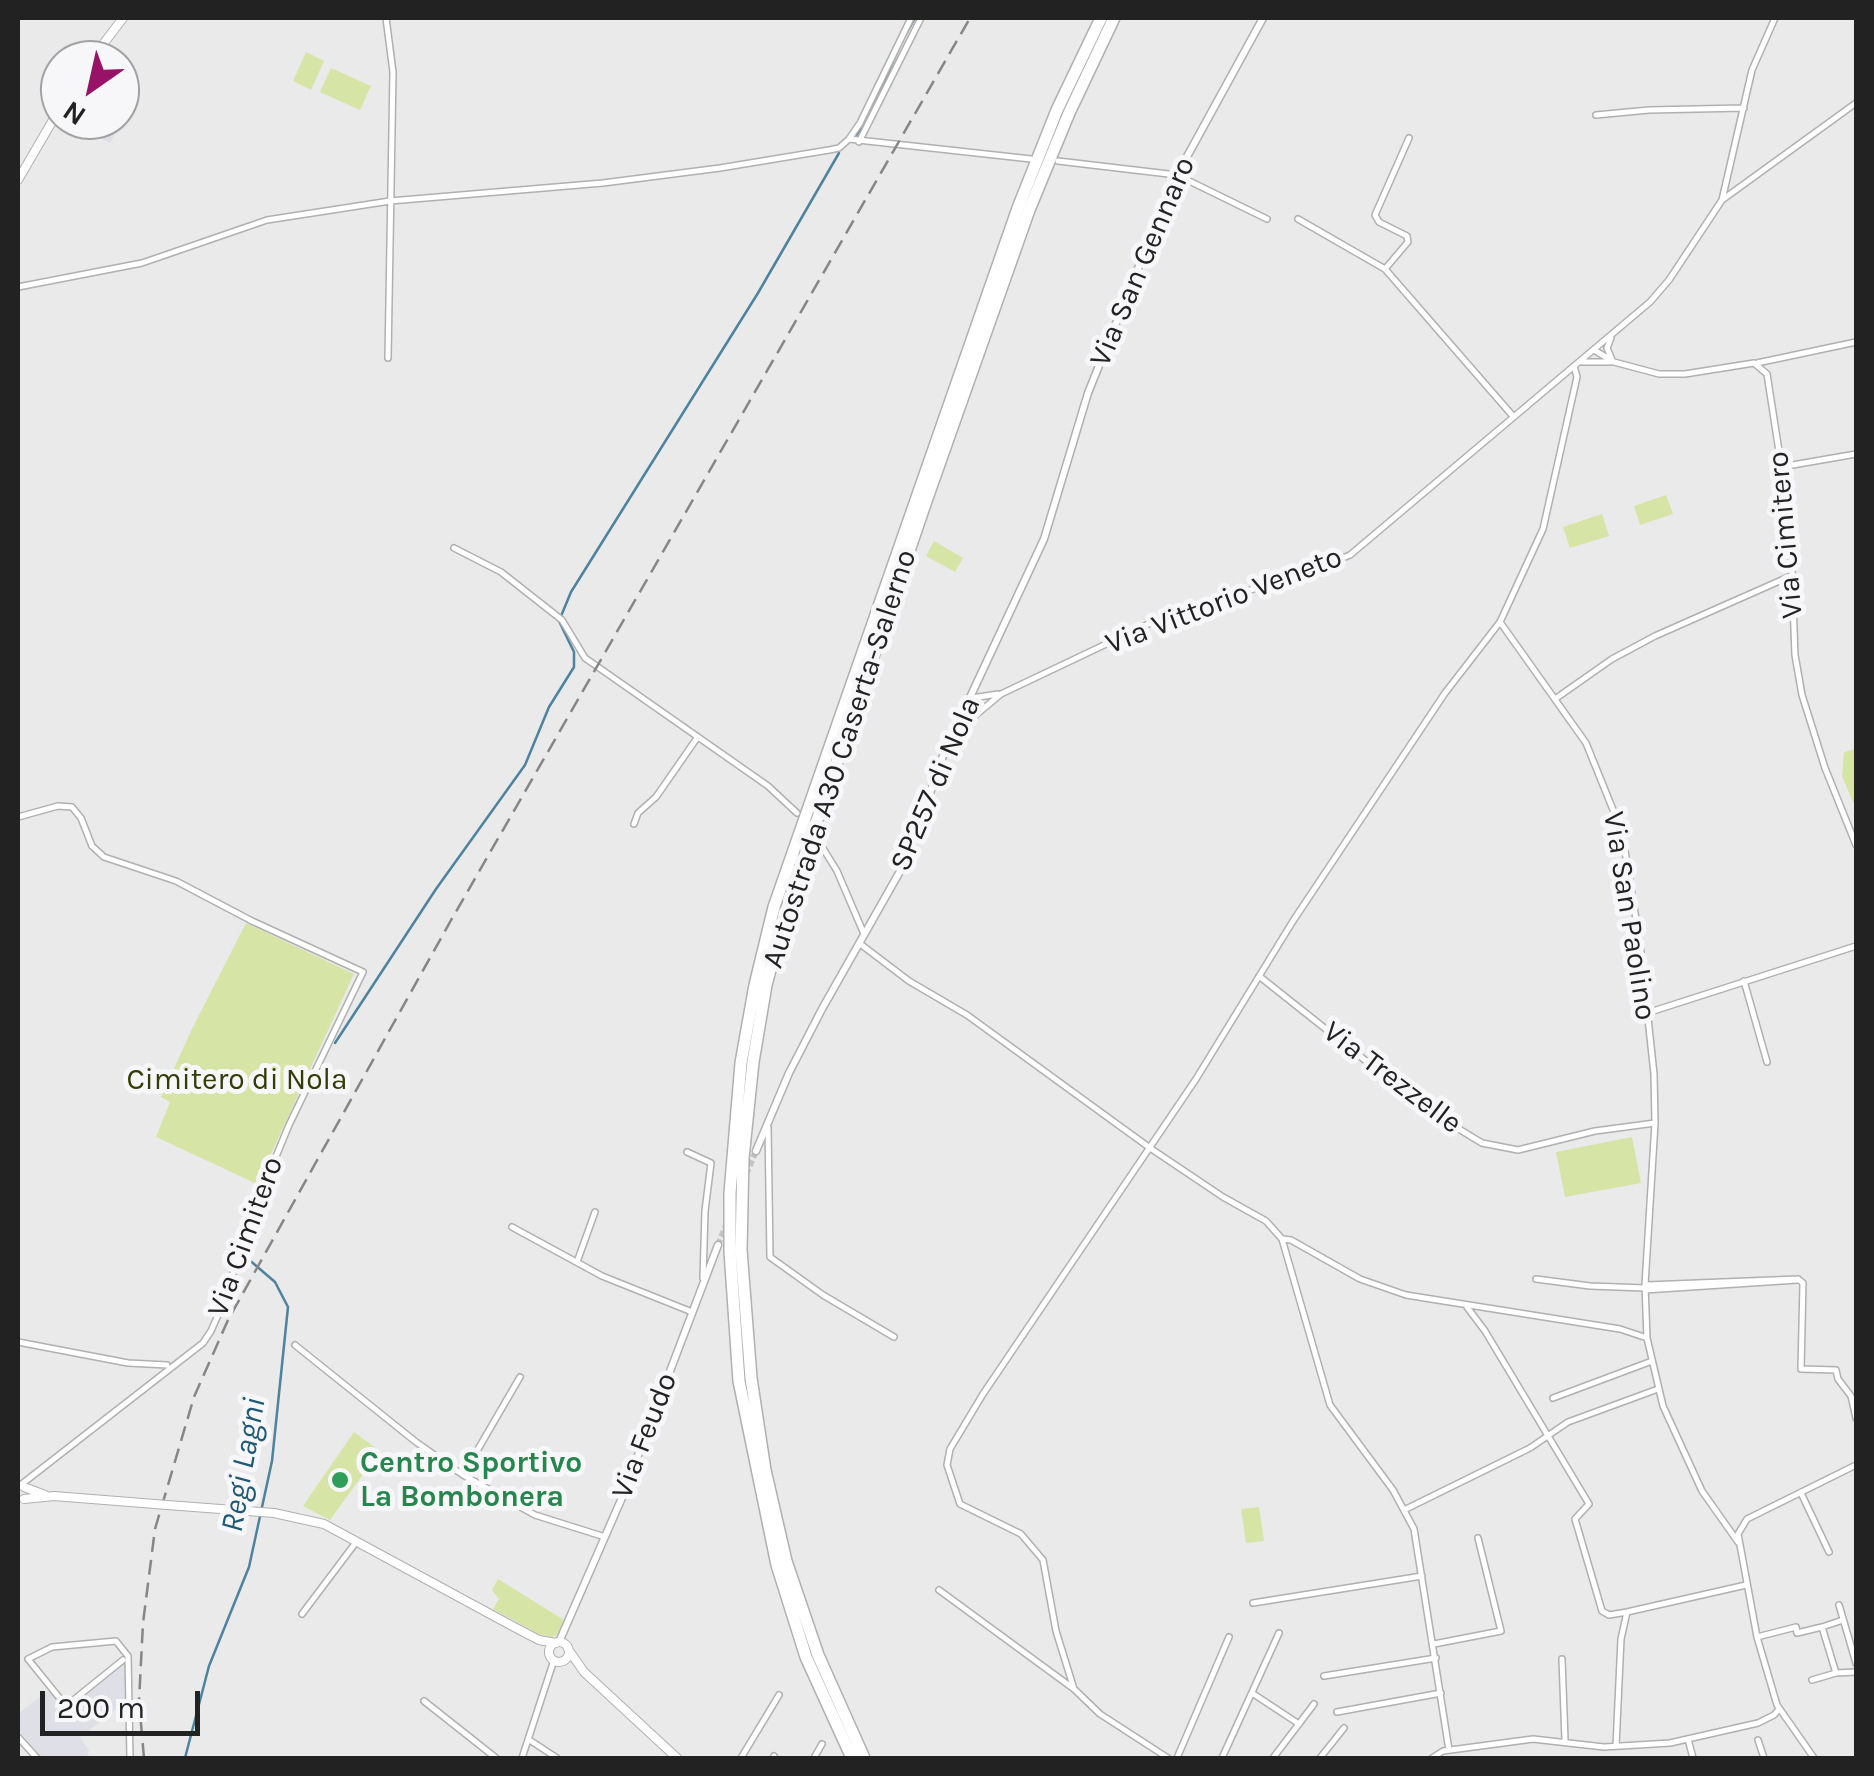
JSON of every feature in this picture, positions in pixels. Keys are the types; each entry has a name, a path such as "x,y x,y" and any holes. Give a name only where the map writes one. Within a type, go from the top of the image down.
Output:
{"highway":[{"name":"Autostrada A30 Caserta-Salerno","path":"852,1758 806,1657 777,1565 739,1381 730,1193 741,1062 754,985 774,907 811,798 1018,208 1101,18"},
{"name":"Autostrada A30 Caserta-Salerno","path":"864,1758 818,1655 786,1561 765,1470 751,1378 741,1250 743,1158 753,1062 766,985 786,911 919,522 1029,210 1114,18"}],"main road":[{"path":"106,40 123,18"},
{"path":"18,180 41,140"},
{"path":"20,1487 54,1496 274,1513 324,1524 516,1628 562,1645 584,1672 675,1758"},
{"path":"20,1487 27,1493 20,1499"},
{"path":"20,1499 54,1496"},
{"path":"516,1628 555,1659 584,1672"},
{"path":"555,1659 562,1645"},
{"path":"555,1659 566,1658 562,1645"}],"street":[{"path":"386,18 393,72 388,358"},
{"path":"18,287 142,264 267,220 390,201 603,184 838,148 850,139 860,123 911,18"},
{"path":"859,142 921,18"},
{"name":"Via San Gennaro","path":"1084,402 1176,175 1264,18"},
{"path":"1722,200 1752,70 1775,18"},
{"name":"Via Vittorio Veneto","path":"952,736 1001,694 1163,617 1306,572 1350,554 1650,302 1722,200 1856,104"},
{"path":"1596,115 1744,108"},
{"path":"1385,270 1408,242 1408,236 1379,222 1374,215 1409,138"},
{"path":"850,139 1031,159"},
{"path":"1058,161 1176,175 1267,219"},
{"path":"1298,220 1385,270 1512,415"},
{"path":"1613,335 1607,348 1614,362"},
{"path":"1594,350 1638,370 1674,374 1754,364 1856,342"},
{"path":"1074,1689 1056,1631 1043,1560 1021,1534 960,1504 947,1466 957,1434 1150,1148 1445,693 1500,622 1542,529 1577,378 1576,364 1614,362"},
{"name":"Via Cimitero","path":"1754,364 1766,374 1790,522 1795,656 1802,695 1824,768 1856,845"},
{"name":"SP257 di Nola","path":"756,1152 790,1072 906,859 952,736 1044,538 1084,402"},
{"path":"1781,467 1856,454"},
{"path":"454,548 501,572 559,618 586,658 768,786 797,813"},
{"path":"1555,698 1655,636 1793,575"},
{"name":"Via San Paolino","path":"1500,622 1586,743 1622,832 1640,944 1655,1123 1645,1288 1647,1338 1663,1406 1702,1491 1738,1542"},
{"path":"980,682 982,692 989,695"},
{"path":"972,698 1001,694"},
{"path":"634,824 638,813 656,797 697,738"},
{"name":"Via Cimitero","path":"18,817 58,806 72,807 92,846 104,857 176,881 252,922 363,972 289,1124 241,1240 229,1290 211,1331 202,1342 31,1474 20,1487"},
{"path":"816,836 838,871 864,934"},
{"path":"859,944 909,981 967,1016 1150,1148 1266,1221 1282,1239 1330,1405 1393,1490 1414,1529 1434,1644 1446,1750"},
{"path":"1647,1012 1856,946"},
{"name":"Via Trezzelle","path":"1259,976 1429,1112 1488,1145 1518,1150 1594,1131 1655,1123"},
{"path":"1744,981 1766,1062"},
{"path":"768,1124 770,1257 823,1296 894,1336"},
{"path":"687,1152 711,1163 704,1211 703,1281"},
{"path":"577,1262 595,1212"},
{"path":"512,1227 577,1262 692,1312"},
{"path":"1282,1239 1292,1240 1380,1288 1466,1307 1620,1329 1647,1338"},
{"name":"Via Feudo","path":"562,1645 718,1245"},
{"path":"1536,1278 1590,1286 1645,1288 1798,1279 1803,1282 1800,1369 1836,1370 1851,1396 1856,1418"},
{"path":"1466,1307 1485,1330 1589,1504 1575,1518 1602,1611 1627,1612 1746,1585"},
{"path":"18,1342 128,1364 170,1366"},
{"path":"295,1345 464,1476 535,1515 605,1537"},
{"path":"1553,1398 1652,1361"},
{"path":"464,1476 520,1377"},
{"path":"1404,1510 1530,1448 1568,1422 1659,1388"},
{"path":"1814,1758 1778,1709 1757,1637 1738,1542 1739,1528 1748,1518 1856,1466"},
{"path":"31,1474 29,1484 34,1492"},
{"path":"1801,1493 1829,1552"},
{"path":"1434,1644 1500,1631 1478,1538"},
{"path":"302,1614 356,1542"},
{"path":"1253,1603 1422,1576"},
{"path":"939,1590 1074,1689 1100,1714 1168,1758"},
{"path":"1839,1604 1856,1663"},
{"path":"1616,1746 1621,1639 1627,1612"},
{"path":"1757,1637 1796,1626 1797,1632 1844,1620"},
{"path":"1822,1626 1836,1673"},
{"path":"1222,1758 1279,1633"},
{"path":"1177,1758 1229,1637"},
{"path":"123,1660 66,1706 28,1659 52,1647 116,1641 128,1656 130,1758"},
{"path":"1324,1676 1436,1658"},
{"path":"522,1758 555,1659"},
{"path":"1562,1659 1565,1740"},
{"path":"1812,1680 1856,1672"},
{"path":"1252,1693 1300,1724"},
{"path":"1337,1712 1441,1693"},
{"path":"741,1758 779,1695"},
{"path":"424,1701 496,1758"},
{"path":"1273,1758 1314,1704"},
{"path":"1432,1758 1446,1750 1494,1742 1565,1740 1616,1746 1688,1739 1758,1723 1774,1716 1778,1709"},
{"path":"1320,1758 1344,1728"},
{"path":"18,1737 37,1758"},
{"path":"1688,1739 1693,1758"},
{"path":"530,1740 557,1758"},
{"path":"1758,1740 1764,1758"},
{"path":"814,1758 822,1744"}],"shaded area":[{"path":"126,1661 126,1702 80,1737 88,1755 42,1758 18,1729 18,1714 50,1689 65,1710"}],"green space":[{"path":"306,52 324,61 311,90 293,81"},
{"path":"331,68 371,86 360,110 320,92"},
{"path":"1666,495 1673,514 1640,525 1634,506"},
{"path":"1602,514 1609,536 1570,548 1563,527"},
{"path":"934,541 963,558 955,572 926,556"},
{"path":"1856,749 1856,809 1842,776 1844,752"},
{"name":"Cimitero di Nola","path":"246,923 354,974 257,1184 156,1137 170,1102 161,1097"},
{"path":"1632,1137 1641,1183 1565,1197 1556,1152"},
{"name":"Centro Sportivo La Bombonera","path":"354,1432 380,1451 330,1520 303,1506"},
{"path":"1259,1507 1264,1541 1246,1543 1241,1509"},
{"path":"498,1579 564,1620 558,1634 539,1634 493,1609 499,1599 492,1590"}],"waterway":[{"path":"906,34 915,18"},
{"path":"872,111 900,45"},
{"path":"855,137 868,118"},
{"path":"335,1043 436,889 525,765 549,707 574,667 574,652 559,621 571,592 758,293 839,153"},
{"name":"Regi Lagni","path":"185,1758 209,1666 249,1567 272,1461 288,1307 275,1282 247,1258 269,1189"}],"tunnel":[{"path":"746,1174 756,1151"},
{"path":"718,1245 727,1223"}],"railway":[{"path":"144,1758 139,1701 143,1623 155,1529 194,1397 228,1320 450,922 970,18"}],"place":[{"name":"Centro Sportivo La Bombonera","path":"340,1480"}]}
